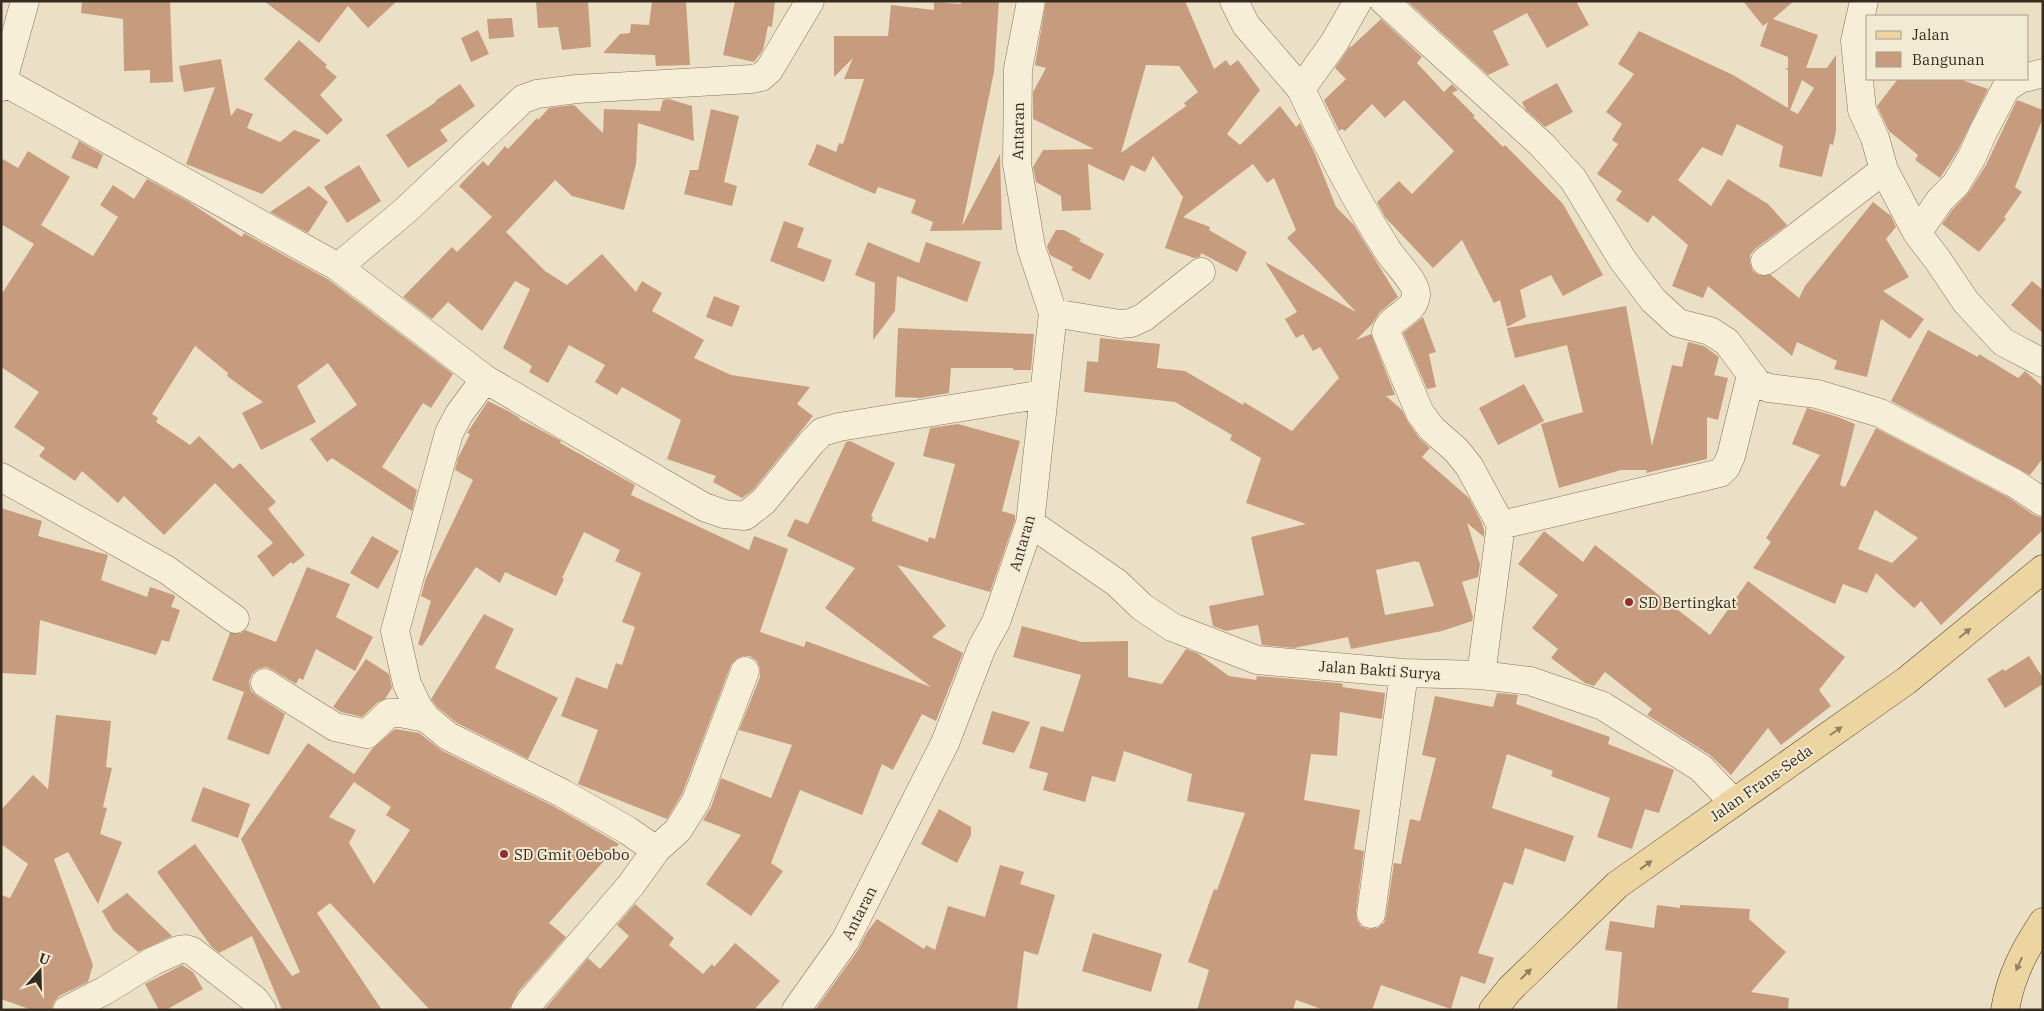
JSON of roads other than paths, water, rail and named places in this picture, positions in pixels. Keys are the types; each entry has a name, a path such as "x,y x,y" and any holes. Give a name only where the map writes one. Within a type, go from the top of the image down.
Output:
{"main road":[{"name":"Jalan Frans-Seda","path":"1493,1010 1510,989 1618,885 1906,681 2043,569"},
{"path":"2005,1010 2009,987 2026,949 2043,922"}],"street":[{"path":"25,1 3,84 338,267 485,379 704,507 724,514 745,516 764,502 822,432 839,427 1044,394"},
{"path":"338,267 406,210 523,99 537,94 577,89 761,77 769,70 810,1"},
{"name":"Antaran","path":"808,1006 845,941 945,743 982,648 996,622 1030,523 1053,314 1032,248 1017,164 1018,69 1031,1"},
{"path":"1234,1 1246,25 1301,89 1336,163 1388,252 1414,286 1416,295 1413,304 1388,325 1386,332 1420,413 1432,429 1456,450 1468,466 1501,525 1481,675"},
{"path":"1301,89 1334,43 1358,1"},
{"path":"1384,1 1542,145 1574,179 1622,259 1653,300 1678,323 1710,331 1727,342 1758,384 1768,388 1817,394 1880,413 2014,483 2043,502"},
{"path":"1864,1 1855,41 1862,110 1875,138 1884,170 1917,233 1966,302 2003,342 2043,363"},
{"path":"2029,77 2043,73"},
{"path":"1917,233 1940,200 1956,184 1972,157 2006,88 2018,80"},
{"path":"1765,261 1884,170"},
{"path":"1053,314 1131,324 1144,317 1202,272"},
{"path":"1501,525 1720,473 1726,467 1731,456 1751,375"},
{"path":"485,379 458,414 449,433 395,631 407,684 418,707 426,718 448,736 562,793 627,830 656,850"},
{"path":"1,477 167,570 235,619"},
{"name":"Jalan Bakti Surya","path":"1030,523 1117,583 1142,607 1172,627 1257,660 1404,673 1481,675 1530,681 1603,706 1701,768 1733,802"},
{"path":"525,1010 630,885 656,850 678,830 696,802 745,671"},
{"path":"1370,914 1404,673"},
{"path":"265,683 335,727 351,732 367,734 389,713 400,712 426,718"},
{"path":"66,1010 104,991 153,961 185,949 199,956 254,1000 262,1010"}],"place":[{"name":"SD Bertingkat","path":"1629,602"},
{"name":"SD Gmit Oebobo","path":"504,854"}]}
